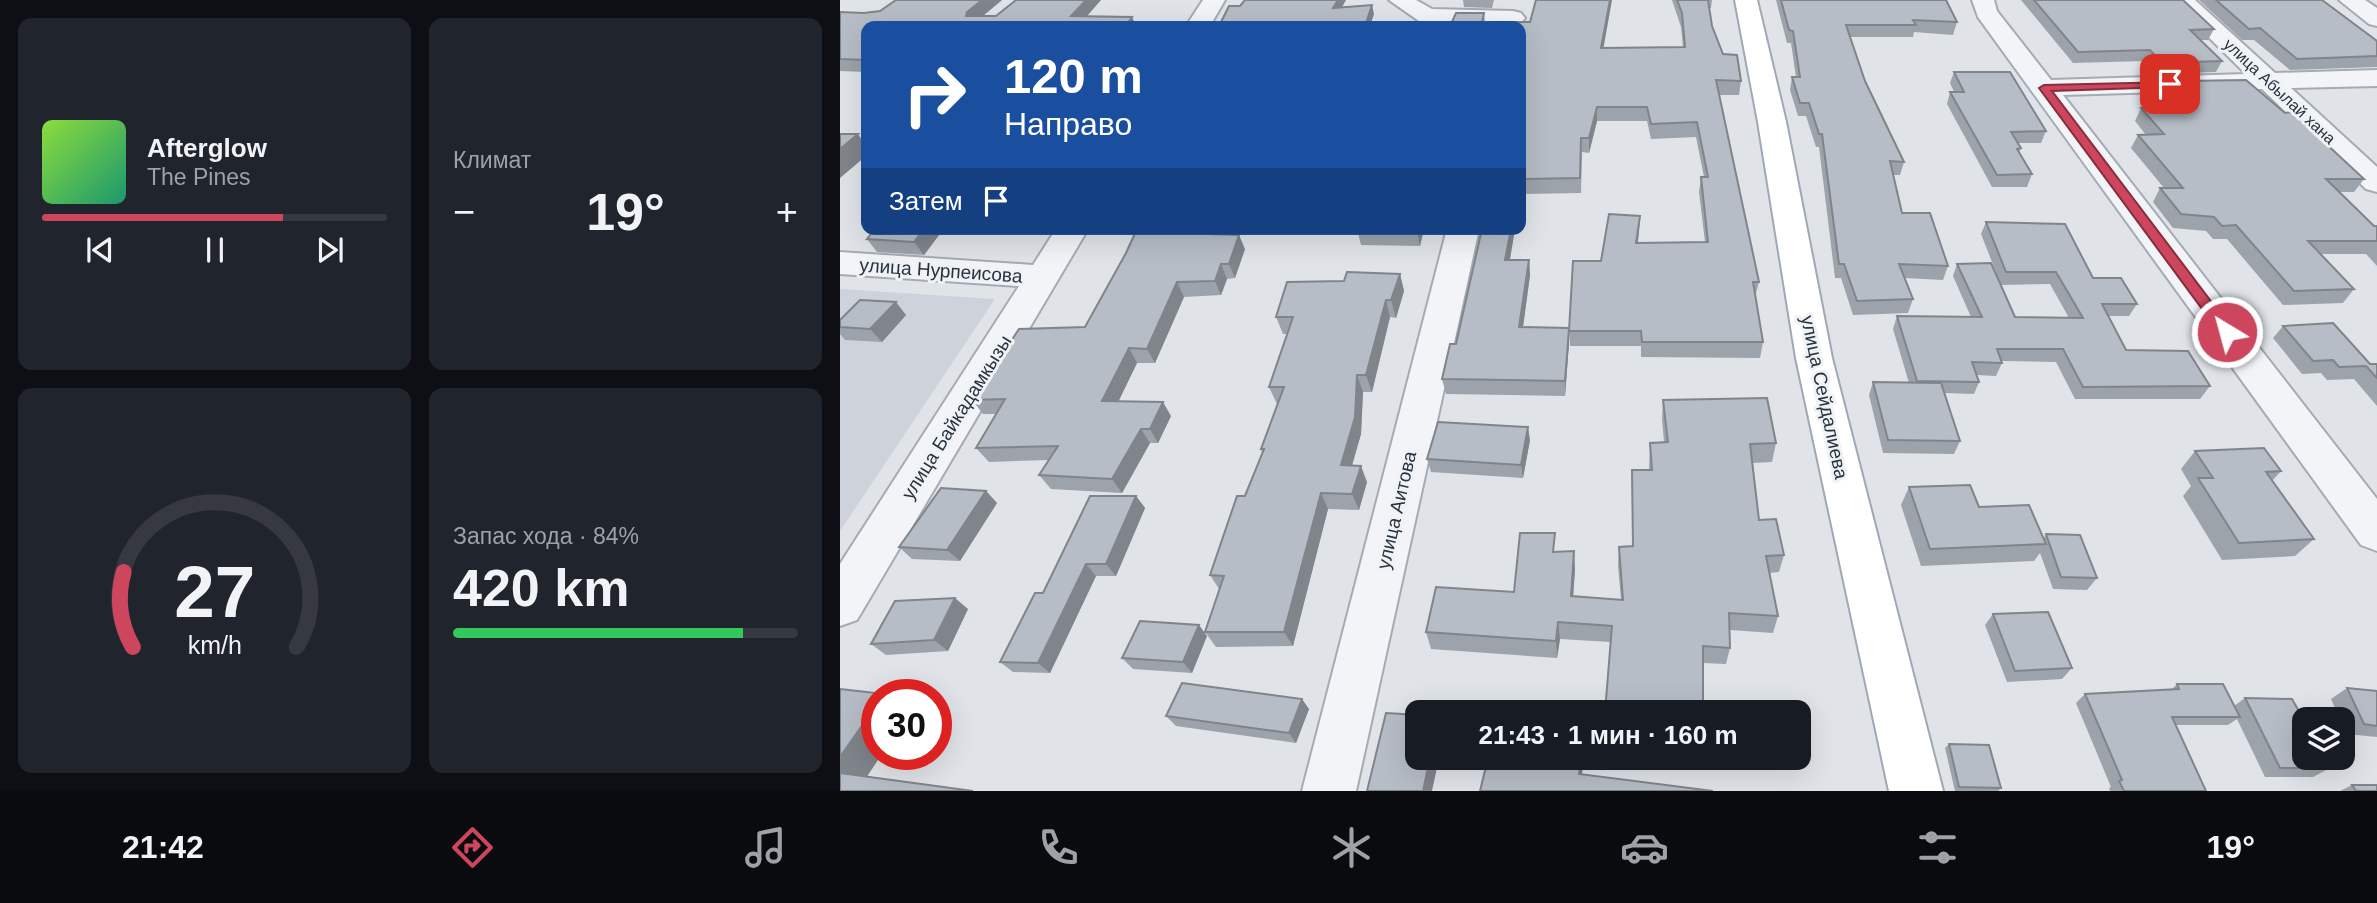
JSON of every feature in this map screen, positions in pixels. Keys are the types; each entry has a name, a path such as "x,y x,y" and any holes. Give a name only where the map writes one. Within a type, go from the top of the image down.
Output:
{"main road":[{"name":"улица Сейдалиева","path":"1746,0 1772,122 1814,358 1916,791"}],"street":[{"path":"1201,21 1214,0"},
{"path":"1400,0 1427,16 1514,15"},
{"path":"1983,0 1986,12 2377,532"},
{"name":"улица Абылай хана","path":"2182,0 2271,80 2377,183"},
{"path":"2350,0 2377,19"},
{"path":"2044,88 2377,78"},
{"name":"улица Байкадамкызы","path":"840,606 1068,235"},
{"name":"улица Аитова","path":"1329,791 1462,235"},
{"name":"улица Нурпеисова","path":"840,263 1043,276"}],"shaded area":[{"path":"840,289 995,299 840,531"}],"building":[{"path":"896,0 982,0 967,12 966,16 996,16 1016,0 1086,0 1071,16 1132,17 1129,21 861,21 861,60 840,59 840,12 880,11"},
{"path":"1245,0 1338,0 1333,8 1372,5 1367,21 1222,21 1229,6 1240,6"},
{"path":"1536,0 1610,0 1601,48 1685,47 1682,13 1677,0 1708,0 1712,26 1723,54 1737,55 1741,81 1716,80 1759,282 1753,282 1763,342 1642,342 1641,331 1569,331 1573,261 1601,261 1609,214 1640,216 1636,243 1708,242 1701,177 1708,177 1697,122 1651,124 1647,107 1597,107 1589,138 1581,138 1580,178 1526,179 1526,22 1530,22"},
{"path":"1781,0 1946,0 1957,22 1913,20 1916,25 1846,25 1865,81 1904,162 1890,161 1902,213 1930,213 1948,266 1899,264 1913,299 1857,301 1844,264 1839,264 1822,134 1819,134 1809,103 1800,103 1792,77 1800,77 1793,31 1789,30"},
{"path":"2034,0 2183,0 2214,29 2190,30 2222,61 2163,63 2150,50 2078,52"},
{"path":"2216,0 2322,0 2377,41 2377,56 2297,59 2260,28 2249,29"},
{"path":"1456,13 1484,13 1482,21 1452,21"},
{"path":"1954,72 2010,72 2046,131 2011,132 2021,148 2017,149 2032,174 1997,175 1950,92 1964,92"},
{"path":"2246,80 2285,113 2292,112 2364,179 2326,179 2377,226 2377,241 2308,241 2354,289 2294,291 2236,225 2222,226 2214,217 2181,214 2160,188 2183,188 2138,135 2164,134 2141,108 2192,107 2177,93 2196,92 2185,81"},
{"path":"840,134 858,134 840,149"},
{"path":"1986,222 2065,224 2093,278 2121,278 2137,304 2102,304 2126,350 2188,351 2210,386 2083,387 2063,349 1997,349 2002,363 1972,362 1979,382 1917,381 1897,316 1982,317 1957,264 1991,263 2015,317 2083,318 2056,272 2006,272"},
{"path":"870,235 919,235 914,242 867,239"},
{"path":"1134,235 1239,235 1229,264 1221,264 1215,281 1177,282 1147,349 1129,348 1102,401 1163,402 1150,429 1141,429 1112,479 1039,475 1058,446 976,448 1005,399 972,400 1019,329 1085,327"},
{"path":"1481,235 1510,235 1505,260 1529,260 1519,327 1569,328 1565,381 1442,379 1450,344 1456,344"},
{"path":"1347,272 1400,274 1391,300 1386,300 1366,375 1357,375 1355,417 1341,465 1361,466 1352,494 1321,493 1284,632 1205,632 1224,576 1210,575 1237,496 1245,496 1264,449 1261,449 1284,387 1269,387 1293,317 1276,317 1287,282 1344,281"},
{"path":"860,300 896,302 870,329 840,327 840,320"},
{"path":"2333,323 2370,364 2377,364 2377,378 2366,366 2339,367 2333,360 2313,361 2283,326"},
{"path":"1873,382 1941,383 1960,441 1888,440"},
{"path":"1767,398 1776,443 1750,444 1759,520 1776,519 1784,555 1766,556 1778,616 1729,613 1730,648 1703,646 1703,700 1606,700 1612,626 1558,622 1556,641 1426,632 1436,587 1514,592 1520,533 1555,533 1553,552 1574,551 1571,596 1623,600 1619,547 1633,546 1632,470 1652,470 1650,443 1668,442 1663,400"},
{"path":"1438,422 1528,427 1521,465 1427,459"},
{"path":"2264,448 2281,471 2266,472 2314,539 2239,543 2198,478 2213,478 2195,451"},
{"path":"1970,485 1979,507 2029,505 2046,544 1930,549 1909,487"},
{"path":"941,488 986,491 947,550 899,547"},
{"path":"1090,496 1136,496 1106,564 1086,564 1038,663 1000,662 1035,593 1043,593"},
{"path":"2046,534 2080,535 2097,578 2061,577"},
{"path":"955,598 934,640 871,644 895,601"},
{"path":"2048,612 2072,668 2015,671 1993,614"},
{"path":"1140,621 1199,625 1183,662 1122,658"},
{"path":"1182,683 1302,699 1289,733 1166,716"},
{"path":"2177,684 2223,684 2240,717 2172,717 2206,791 2124,791 2119,781 2122,780 2085,694 2179,689"},
{"path":"2347,688 2377,691 2377,726 2364,724"},
{"path":"840,689 861,691 861,727 840,757"},
{"path":"2245,698 2292,699 2297,707 2292,707 2292,768 2280,768"},
{"path":"1386,713 1405,714 1405,770 1427,770 1423,791 1367,791"},
{"path":"1949,744 1989,745 2001,788 1959,787"},
{"path":"1485,770 1580,770 1579,774 1713,791 1480,791"},
{"path":"840,773 973,791 840,791"},
{"path":"2352,785 2377,785 2377,791 2356,791"}],"route":[{"path":"2170,84 2044,88 2227,332"}]}
